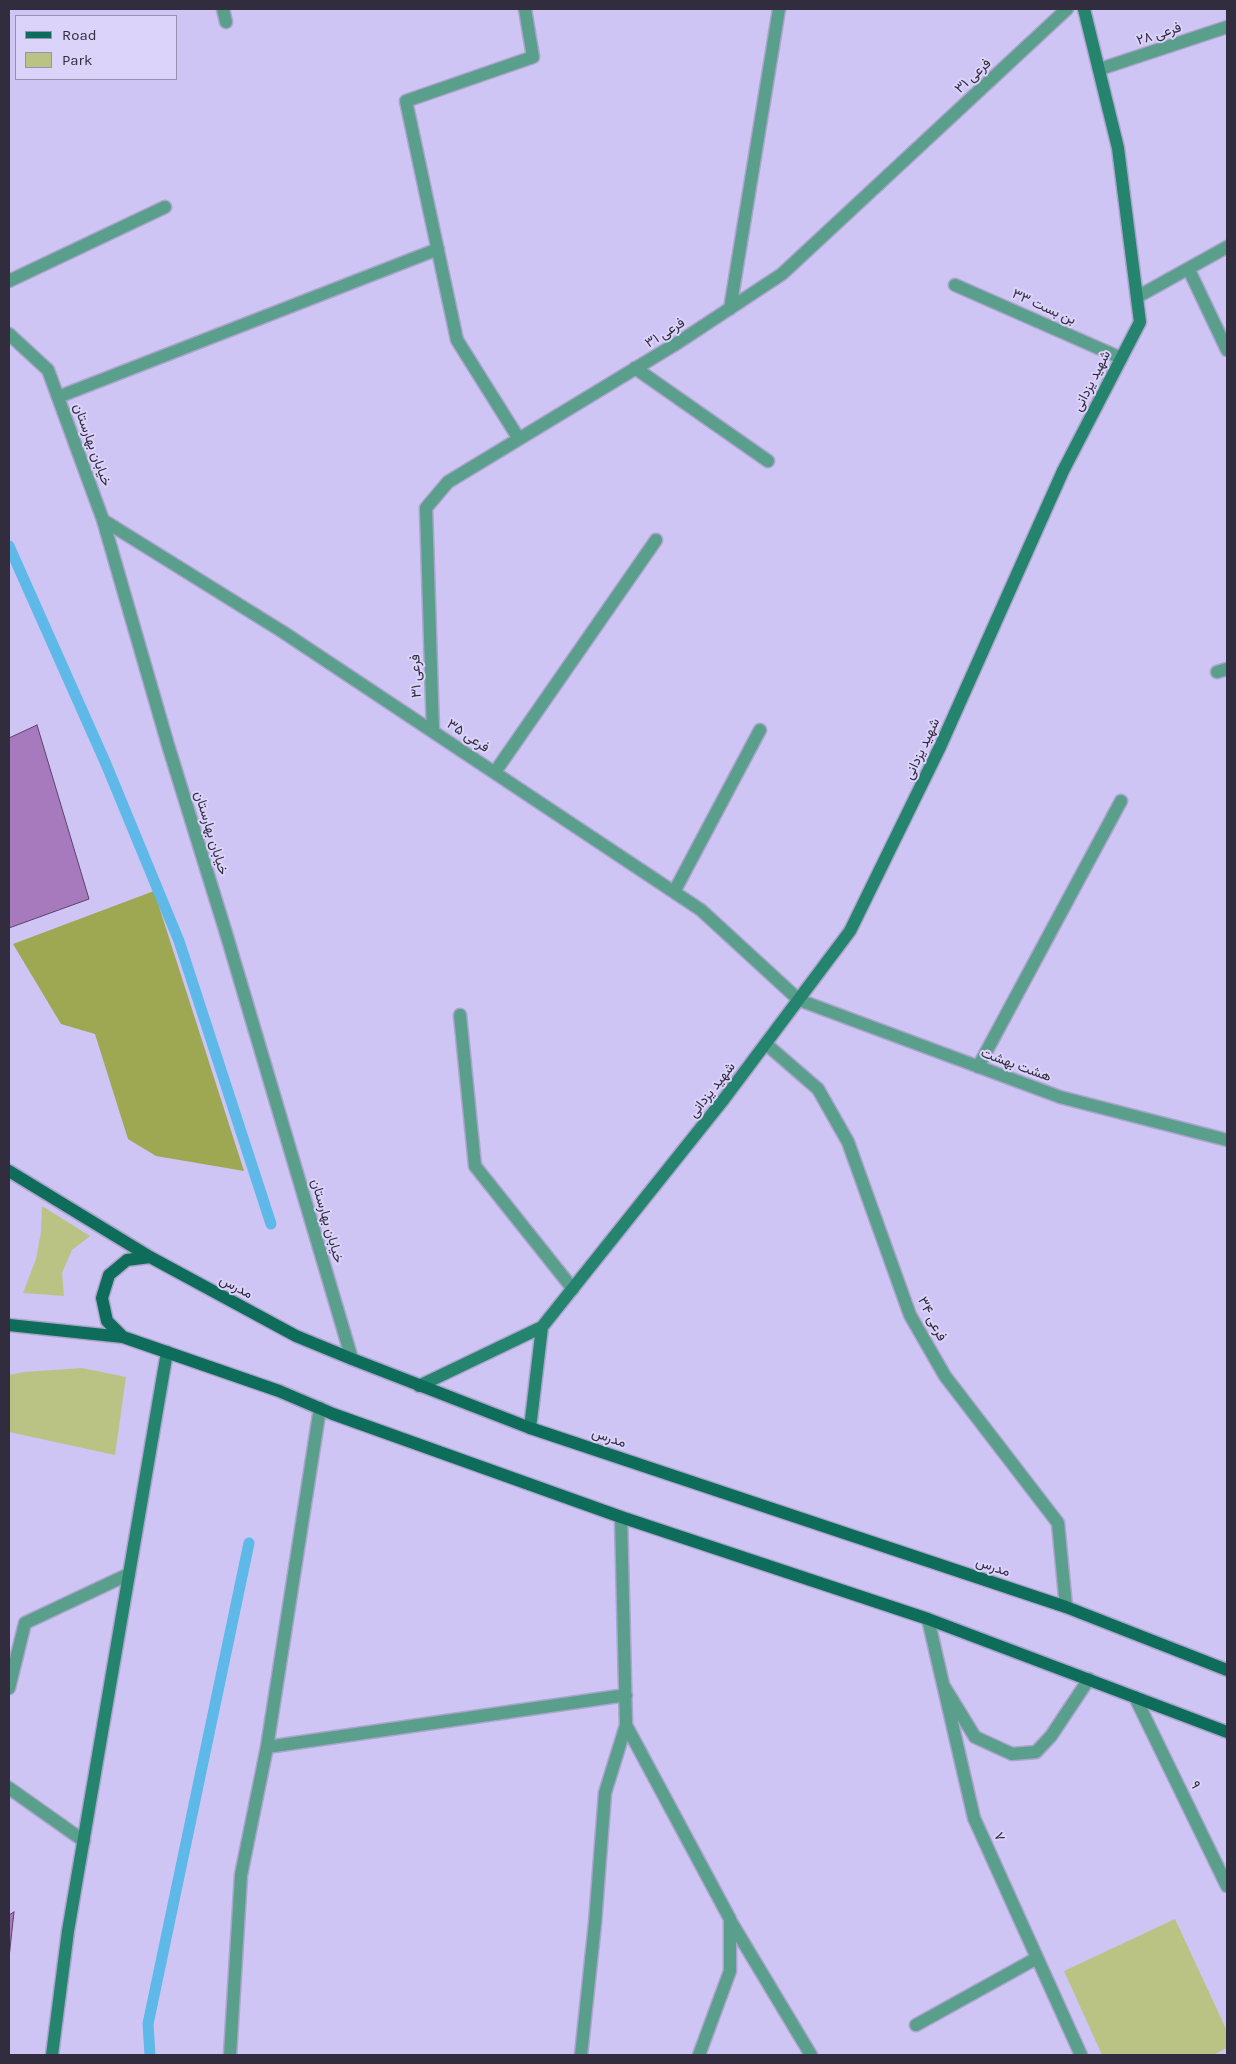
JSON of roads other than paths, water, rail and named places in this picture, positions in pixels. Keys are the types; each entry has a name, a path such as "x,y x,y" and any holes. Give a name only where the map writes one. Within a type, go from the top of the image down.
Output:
{"main road":[{"name":"مدرس","path":"9,1171 150,1257 296,1336 352,1359 530,1428 1066,1607 1227,1670"},
{"path":"123,1337 107,1320 102,1298 109,1275 127,1260 150,1257"},
{"path":"9,1325 123,1337 279,1391 320,1408 621,1518 928,1619 1227,1732"}],"street":[{"path":"223,9 226,22"},
{"path":"519,439 457,340 406,101 532,57 525,9"},
{"path":"730,309 778,9"},
{"name":"فرعی ۳۱","path":"433,731 426,508 448,482 636,368 782,274 1067,9"},
{"name":"شهید یزدانی","path":"542,1327 766,1044 850,931 940,747 1063,471 1140,322 1118,148 1084,9"},
{"name":"فرعی ۲۸","path":"1100,69 1227,27"},
{"path":"9,281 165,208"},
{"path":"1137,297 1189,270 1227,247"},
{"path":"58,397 438,249"},
{"path":"1189,270 1227,350"},
{"name":"بن بست ۳۳","path":"955,284 1121,358"},
{"name":"خیابان بهارستان","path":"9,334 48,370 103,520 352,1359"},
{"path":"636,368 768,461"},
{"name":"فرعی ۳۵","path":"103,520 283,632 674,892 700,910 799,1000"},
{"path":"495,772 656,540"},
{"path":"674,892 760,730"},
{"path":"978,1067 1121,801"},
{"name":"هشت بهشت","path":"799,1000 1060,1097 1227,1140"},
{"path":"460,1015 475,1166 572,1289"},
{"name":"فرعی ۳۴","path":"766,1044 818,1089 848,1142 910,1314 945,1376 1058,1523 1066,1607"},
{"path":"419,1386 542,1327"},
{"path":"530,1428 542,1327"},
{"path":"52,2055 68,1932 167,1352"},
{"path":"230,2055 241,1875 268,1746 320,1408"},
{"path":"581,2055 595,1923 605,1793 626,1725 621,1518"},
{"path":"9,1688 25,1623 129,1574"},
{"name":"۷","path":"928,1619 974,1818 1081,2055"},
{"path":"945,1688 976,1737 1012,1754 1036,1752 1067,1715 1089,1680"},
{"path":"268,1746 626,1694"},
{"name":"۹","path":"1135,1697 1227,1886"},
{"path":"626,1725 730,1919 810,2055"},
{"path":"9,1788 84,1842"},
{"path":"699,2055 730,1971 730,1919"},
{"path":"916,2025 1037,1958"}],"waterway":[{"path":"9,546 106,764 179,941 271,1224"},
{"path":"150,2055 148,2024 249,1543"}]}
